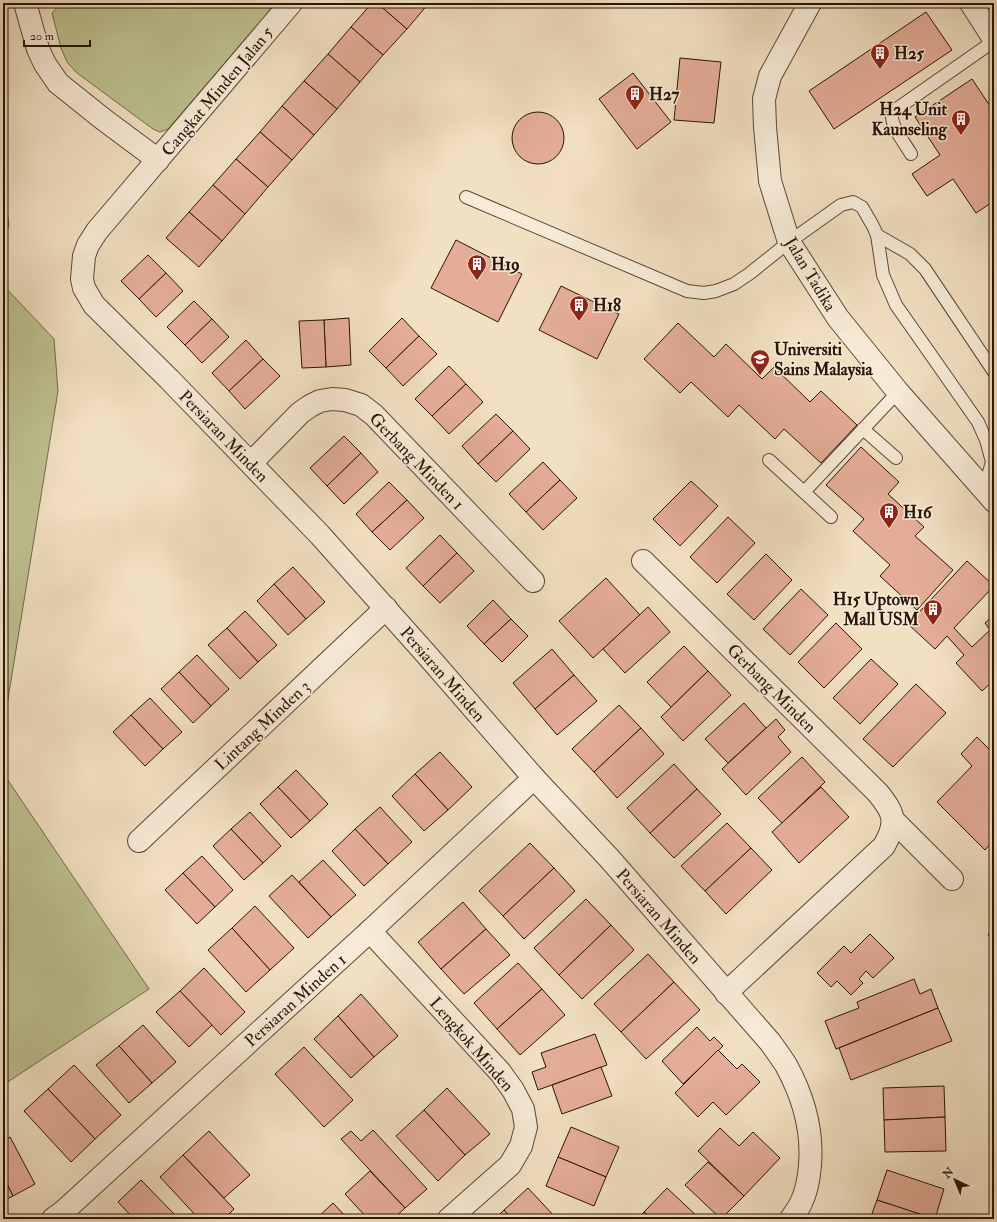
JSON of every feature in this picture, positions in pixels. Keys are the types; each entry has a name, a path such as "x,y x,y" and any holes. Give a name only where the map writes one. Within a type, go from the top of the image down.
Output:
{"street":[{"path":"25,3 38,49 45,64 58,83 158,160"},
{"name":"Cangkat Minden Jalan 5","path":"158,160 292,3"},
{"name":"Jalan Tadika","path":"810,3 770,76 764,99 770,181 789,242 838,318 898,392 989,496"},
{"path":"971,3 994,40"},
{"name":"Persiaran Minden","path":"158,160 97,231 88,245 82,267 82,279 84,288 94,305 175,385 320,535 386,608 534,778 609,858 770,1042 785,1063 795,1084 805,1109 810,1132 811,1156 809,1181 801,1203 791,1219"},
{"name":"Gerbang Minden 1","path":"251,463 300,413 310,406 320,401 332,399 345,400 361,405 374,415 532,581"},
{"name":"Gerbang Minden","path":"643,562 878,792 888,806 893,820 952,879"},
{"name":"Lintang Minden 3","path":"139,841 386,608"},
{"name":"Persiaran Minden 1","path":"53,1219 370,931 534,778"},
{"path":"726,993 884,846 891,833 893,820"},
{"name":"Lengkok Minden","path":"370,931 500,1072 513,1090 523,1109 526,1127 521,1146 510,1165 449,1219"}],"lane":[{"path":"911,154 894,126 892,120 893,113 994,40"},
{"path":"466,198 687,290 704,293 716,291 734,284 841,205 853,202 862,206 877,235 882,275 896,305 978,422 986,440 992,462 989,496"},
{"path":"877,235 910,254 925,269 994,372"},
{"path":"804,492 898,392"},
{"path":"863,429 896,458"},
{"path":"769,460 831,517"}],"green space":[{"path":"61,3 272,3 269,12 168,129 160,132 153,129 77,73 67,62 61,48 52,13"},
{"path":"3,188 9,224 3,251"},
{"path":"3,285 54,339 58,391 3,730"},
{"path":"3,773 149,989 3,1085"}],"building":[{"path":"372,3 377,3 407,29 383,55 351,27"},
{"path":"377,3 429,3 407,29"},
{"name":"H25","path":"926,12 952,50 834,129 809,91"},
{"path":"351,27 383,55 360,82 328,54"},
{"path":"328,54 360,82 337,109 304,81"},
{"name":"H27","path":"680,58 721,62 714,123 674,120"},
{"name":"H27","path":"633,73 671,122 637,149 599,99"},
{"name":"H24 Unit Kaunseling","path":"972,79 994,112 994,201 976,213 953,179 927,196 912,174 940,155 915,117"},
{"path":"304,81 337,109 314,135 282,106"},
{"path":"282,106 314,135 292,160 260,132"},
{"path":"533,112 543,112 552,116 560,124 564,133 564,143 560,152 552,160 543,164 533,164 524,160 516,152 512,143 512,133 516,124 524,116"},
{"path":"260,132 292,160 268,187 236,159"},
{"path":"236,159 268,187 245,214 213,185"},
{"path":"213,185 245,214 222,241 189,212"},
{"path":"189,212 222,241 199,267 166,238"},
{"name":"H19","path":"456,240 522,274 498,322 431,288"},
{"path":"148,255 166,273 139,299 121,281"},
{"path":"166,273 183,291 156,317 139,299"},
{"name":"H18","path":"561,286 619,314 597,359 539,330"},
{"path":"194,301 212,319 185,345 167,327"},
{"path":"349,318 351,365 326,367 324,320"},
{"path":"402,318 419,336 386,368 369,351"},
{"path":"212,319 229,337 202,363 185,345"},
{"path":"324,320 326,367 302,368 299,321"},
{"path":"678,323 714,357 726,344 762,379 774,367 810,402 821,391 857,425 821,463 784,429 775,439 739,405 728,417 691,382 680,393 644,359"},
{"path":"419,336 437,354 403,386 386,368"},
{"path":"246,340 263,359 229,391 212,373"},
{"path":"263,359 280,376 245,409 229,391"},
{"path":"449,366 466,384 432,416 415,399"},
{"path":"466,384 483,402 449,434 432,416"},
{"path":"496,414 513,431 478,464 462,446"},
{"path":"994,426 994,439 988,430"},
{"path":"513,431 530,449 496,482 478,464"},
{"path":"344,436 361,453 327,486 310,468"},
{"name":"H16","path":"861,447 899,482 888,494 924,527 915,536 953,570 917,610 880,576 890,565 853,531 864,519 826,485"},
{"path":"361,453 378,472 344,504 327,486"},
{"path":"543,462 560,480 526,512 509,494"},
{"path":"560,480 577,498 543,530 526,512"},
{"path":"691,481 718,506 680,546 653,519"},
{"path":"389,482 407,500 372,532 356,514"},
{"path":"407,500 424,518 390,550 372,532"},
{"path":"728,517 755,543 717,583 690,557"},
{"path":"440,535 457,553 423,586 406,568"},
{"path":"457,553 474,571 440,603 423,586"},
{"path":"766,554 792,580 754,620 727,594"},
{"name":"H15 Uptown Mall USM","path":"967,561 994,586 954,628 972,647 990,630 985,623 994,615 994,680 982,691 956,663 964,655 947,636 935,649 908,624"},
{"path":"293,567 325,602 306,619 274,584"},
{"path":"606,578 640,615 593,658 559,621"},
{"path":"274,584 306,619 288,635 257,601"},
{"path":"801,589 828,615 790,655 763,629"},
{"path":"493,600 511,619 484,644 467,626"},
{"path":"648,607 670,632 625,673 603,649"},
{"path":"245,611 277,645 258,662 227,628"},
{"path":"511,619 528,636 502,662 484,644"},
{"path":"836,623 862,649 824,688 798,662"},
{"path":"227,628 258,662 240,679 208,645"},
{"path":"684,646 708,671 671,707 647,682"},
{"path":"552,649 574,675 535,709 513,683"},
{"path":"197,655 229,689 211,706 179,672"},
{"path":"871,659 898,684 860,724 833,698"},
{"path":"708,671 731,695 683,741 661,717"},
{"path":"179,672 211,706 193,723 161,689"},
{"path":"574,675 597,701 557,735 535,709"},
{"path":"916,684 946,713 893,767 863,739"},
{"path":"150,698 182,732 163,749 131,715"},
{"path":"744,703 766,728 728,763 705,739"},
{"path":"619,705 641,728 594,772 572,749"},
{"path":"131,715 163,749 145,766 113,732"},
{"path":"776,719 785,730 778,737 791,752 746,795 722,769"},
{"path":"641,728 664,754 617,798 594,772"},
{"path":"977,737 994,754 994,840 985,850 937,802 972,766 961,754"},
{"path":"440,752 472,787 448,810 415,774"},
{"path":"802,757 825,782 782,823 758,798"},
{"path":"674,764 697,789 650,833 627,808"},
{"path":"296,770 328,804 310,821 278,787"},
{"path":"415,774 448,810 424,831 392,796"},
{"path":"278,787 310,821 291,838 260,804"},
{"path":"821,787 849,817 799,863 772,832"},
{"path":"697,789 721,814 674,858 650,833"},
{"path":"380,807 412,842 388,864 355,829"},
{"path":"250,812 281,846 263,863 231,829"},
{"path":"727,823 751,848 705,891 681,866"},
{"path":"231,829 263,863 244,880 213,846"},
{"path":"355,829 388,864 364,886 332,851"},
{"path":"530,843 554,868 503,916 479,891"},
{"path":"751,848 772,870 726,914 705,891"},
{"path":"202,856 233,890 215,907 183,873"},
{"path":"323,860 356,895 331,917 299,882"},
{"path":"554,868 575,891 524,939 503,916"},
{"path":"183,873 215,907 197,924 165,890"},
{"path":"292,875 331,917 308,938 269,896"},
{"path":"586,899 611,925 559,975 534,948"},
{"path":"463,902 486,929 441,969 418,942"},
{"path":"255,906 294,948 270,970 232,928"},
{"path":"611,925 634,950 582,999 559,975"},
{"path":"232,928 270,970 246,992 208,950"},
{"path":"486,929 510,955 464,994 441,969"},
{"path":"994,929 994,940 988,935"},
{"path":"870,934 894,958 873,978 866,971 859,979 863,983 851,995 837,981 831,987 817,973 844,946 851,953"},
{"path":"648,954 674,982 621,1032 594,1004"},
{"path":"518,963 542,989 497,1029 474,1003"},
{"path":"204,968 245,1012 221,1035 180,991"},
{"path":"914,979 920,994 931,989 938,1008 836,1049 825,1021 859,1008 857,1002"},
{"path":"674,982 700,1010 646,1059 621,1032"},
{"path":"542,989 565,1015 520,1055 497,1029"},
{"path":"180,991 212,1025 189,1047 156,1012"},
{"path":"361,994 398,1036 374,1057 338,1016"},
{"path":"938,1008 952,1041 851,1080 839,1048"},
{"path":"338,1016 374,1057 351,1078 314,1039"},
{"path":"143,1025 176,1062 152,1083 119,1046"},
{"path":"697,1027 710,1041 714,1037 723,1046 683,1084 662,1061"},
{"path":"595,1034 607,1065 538,1090 532,1072 546,1067 541,1053"},
{"path":"119,1046 152,1083 129,1103 96,1065"},
{"path":"304,1047 353,1100 324,1127 275,1074"},
{"path":"718,1050 737,1069 742,1064 760,1082 726,1115 713,1102 698,1117 675,1093"},
{"path":"74,1065 121,1115 95,1139 48,1089"},
{"path":"601,1067 612,1096 562,1114 552,1085"},
{"path":"944,1086 945,1117 884,1120 883,1088"},
{"path":"447,1088 490,1134 465,1155 424,1110"},
{"path":"48,1089 95,1139 71,1162 24,1111"},
{"path":"424,1110 465,1155 438,1181 396,1136"},
{"path":"945,1117 946,1151 885,1152 884,1120"},
{"path":"571,1127 619,1147 606,1177 558,1157"},
{"path":"720,1128 739,1146 753,1132 780,1158 744,1196 698,1151"},
{"path":"373,1130 427,1189 405,1208 341,1139 351,1131 361,1141"},
{"path":"209,1131 250,1175 224,1198 183,1155"},
{"path":"10,1137 35,1184 13,1196 3,1176 3,1141"},
{"path":"183,1155 234,1209 224,1219 199,1219 160,1177"},
{"path":"558,1157 606,1177 594,1206 546,1186"},
{"path":"708,1162 744,1196 721,1219 685,1185"},
{"path":"887,1170 944,1189 935,1219 877,1200"},
{"path":"370,1171 405,1208 393,1219 368,1219 345,1194"},
{"path":"3,1176 13,1196 3,1201"},
{"path":"141,1180 179,1219 134,1219 118,1202"},
{"path":"528,1188 557,1219 512,1219 504,1210"},
{"path":"667,1188 700,1219 652,1219 644,1212"},
{"path":"877,1200 935,1219 870,1219"},
{"path":"333,1203 348,1219 316,1219"},
{"path":"504,1210 512,1219 495,1219"},
{"path":"644,1212 652,1219 638,1219"}],"place":[{"name":"H25","path":"880,70"},
{"name":"H27","path":"635,111"},
{"name":"H24 Unit Kaunseling","path":"961,136"},
{"name":"H19","path":"477,281"},
{"name":"H18","path":"579,322"},
{"name":"Universiti Sains Malaysia","path":"760,376"},
{"name":"H16","path":"889,529"},
{"name":"H15 Uptown Mall USM","path":"933,626"}]}
